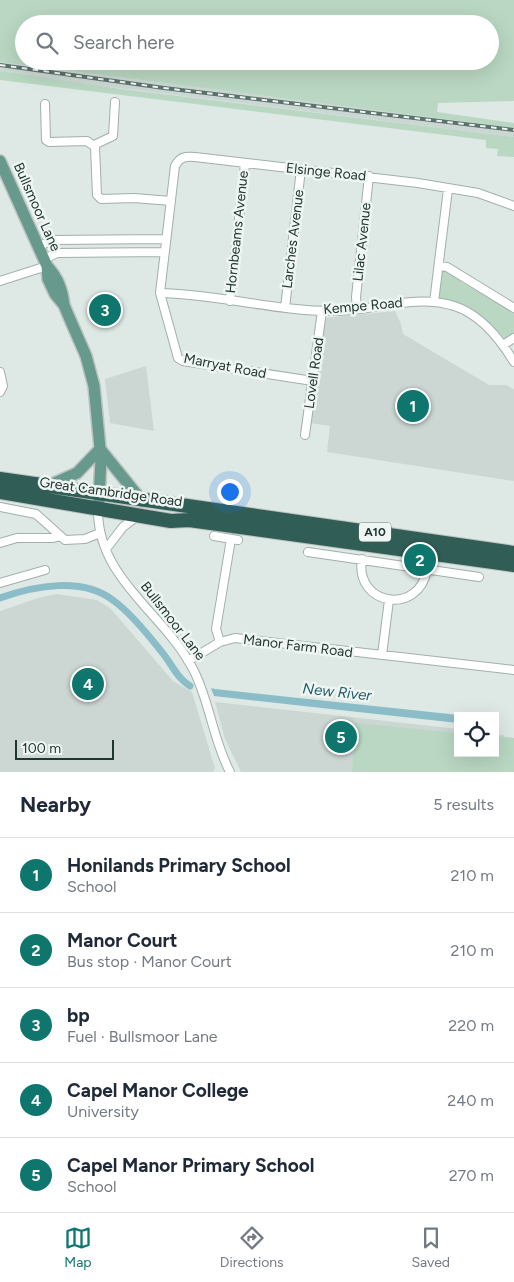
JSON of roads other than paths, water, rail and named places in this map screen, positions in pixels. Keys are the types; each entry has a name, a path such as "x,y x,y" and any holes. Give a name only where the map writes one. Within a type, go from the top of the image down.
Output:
{"highway":[{"name":"Great Cambridge Road","path":"2,483 48,486 99,500 137,516 189,520 514,565"},
{"name":"Great Cambridge Road","path":"2,483 99,500 142,500 514,553"},
{"path":"99,500 169,513 189,520"}],"main road":[{"name":"Bullsmoor Lane","path":"0,161 45,262 48,279 55,294 64,305 92,376 100,449 99,500"},
{"path":"48,486 77,473 100,449 142,500"}],"street":[{"path":"94,145 114,136 115,102"},
{"path":"45,104 46,140 49,142 88,141 94,145"},
{"path":"94,145 97,195 101,199 134,198 171,201"},
{"name":"Elsinge Road","path":"171,201 175,166 178,160 186,156 245,164 369,176 448,188 478,194 514,206"},
{"name":"Hornbeams Avenue","path":"230,301 245,164"},
{"name":"Larches Avenue","path":"285,308 301,169"},
{"name":"Lilac Avenue","path":"357,308 356,297 369,176"},
{"path":"434,302 448,188"},
{"name":"Marryat Road","path":"171,201 160,293 178,358 183,361 312,381"},
{"path":"38,247 52,240 166,239"},
{"path":"0,281 45,262 57,253 164,252"},
{"path":"438,266 447,267 514,308"},
{"name":"Kempe Road","path":"160,293 285,308 322,310 434,302 456,307 486,326 503,345 514,362"},
{"name":"Lovell Road","path":"305,435 322,310"},
{"path":"503,345 514,338"},
{"path":"0,372 3,386 0,392"},
{"name":"Bullsmoor Lane","path":"99,500 100,533 106,549 122,580 194,670 216,742 230,772"},
{"path":"0,507 36,514 60,536 70,541 85,539 100,533"},
{"path":"106,549 123,527 137,516"},
{"path":"0,543 17,538 53,538 60,536"},
{"path":"214,536 235,539 216,629 220,642"},
{"path":"308,552 479,576"},
{"path":"362,559 361,573 365,583 378,596 389,600 402,599 417,591 423,582 427,569"},
{"path":"0,583 45,570"},
{"path":"382,655 389,600"},
{"name":"Manor Farm Road","path":"188,661 220,642 235,638 514,670"}],"water":[{"path":"211,688 454,715 454,723 214,696"}],"waterway":[{"name":"New River","path":"0,598 28,590 58,586 88,588 102,593 120,605 190,686"}],"railway":[{"path":"0,65 15,67"},
{"path":"36,70 164,88 514,130"}],"place":[{"name":"bp","path":"105,310"},
{"name":"Honilands Primary School","path":"413,406"},
{"name":"Manor Court","path":"420,560"},
{"name":"Capel Manor College","path":"88,684"},
{"name":"Capel Manor Primary School","path":"341,737"}]}
